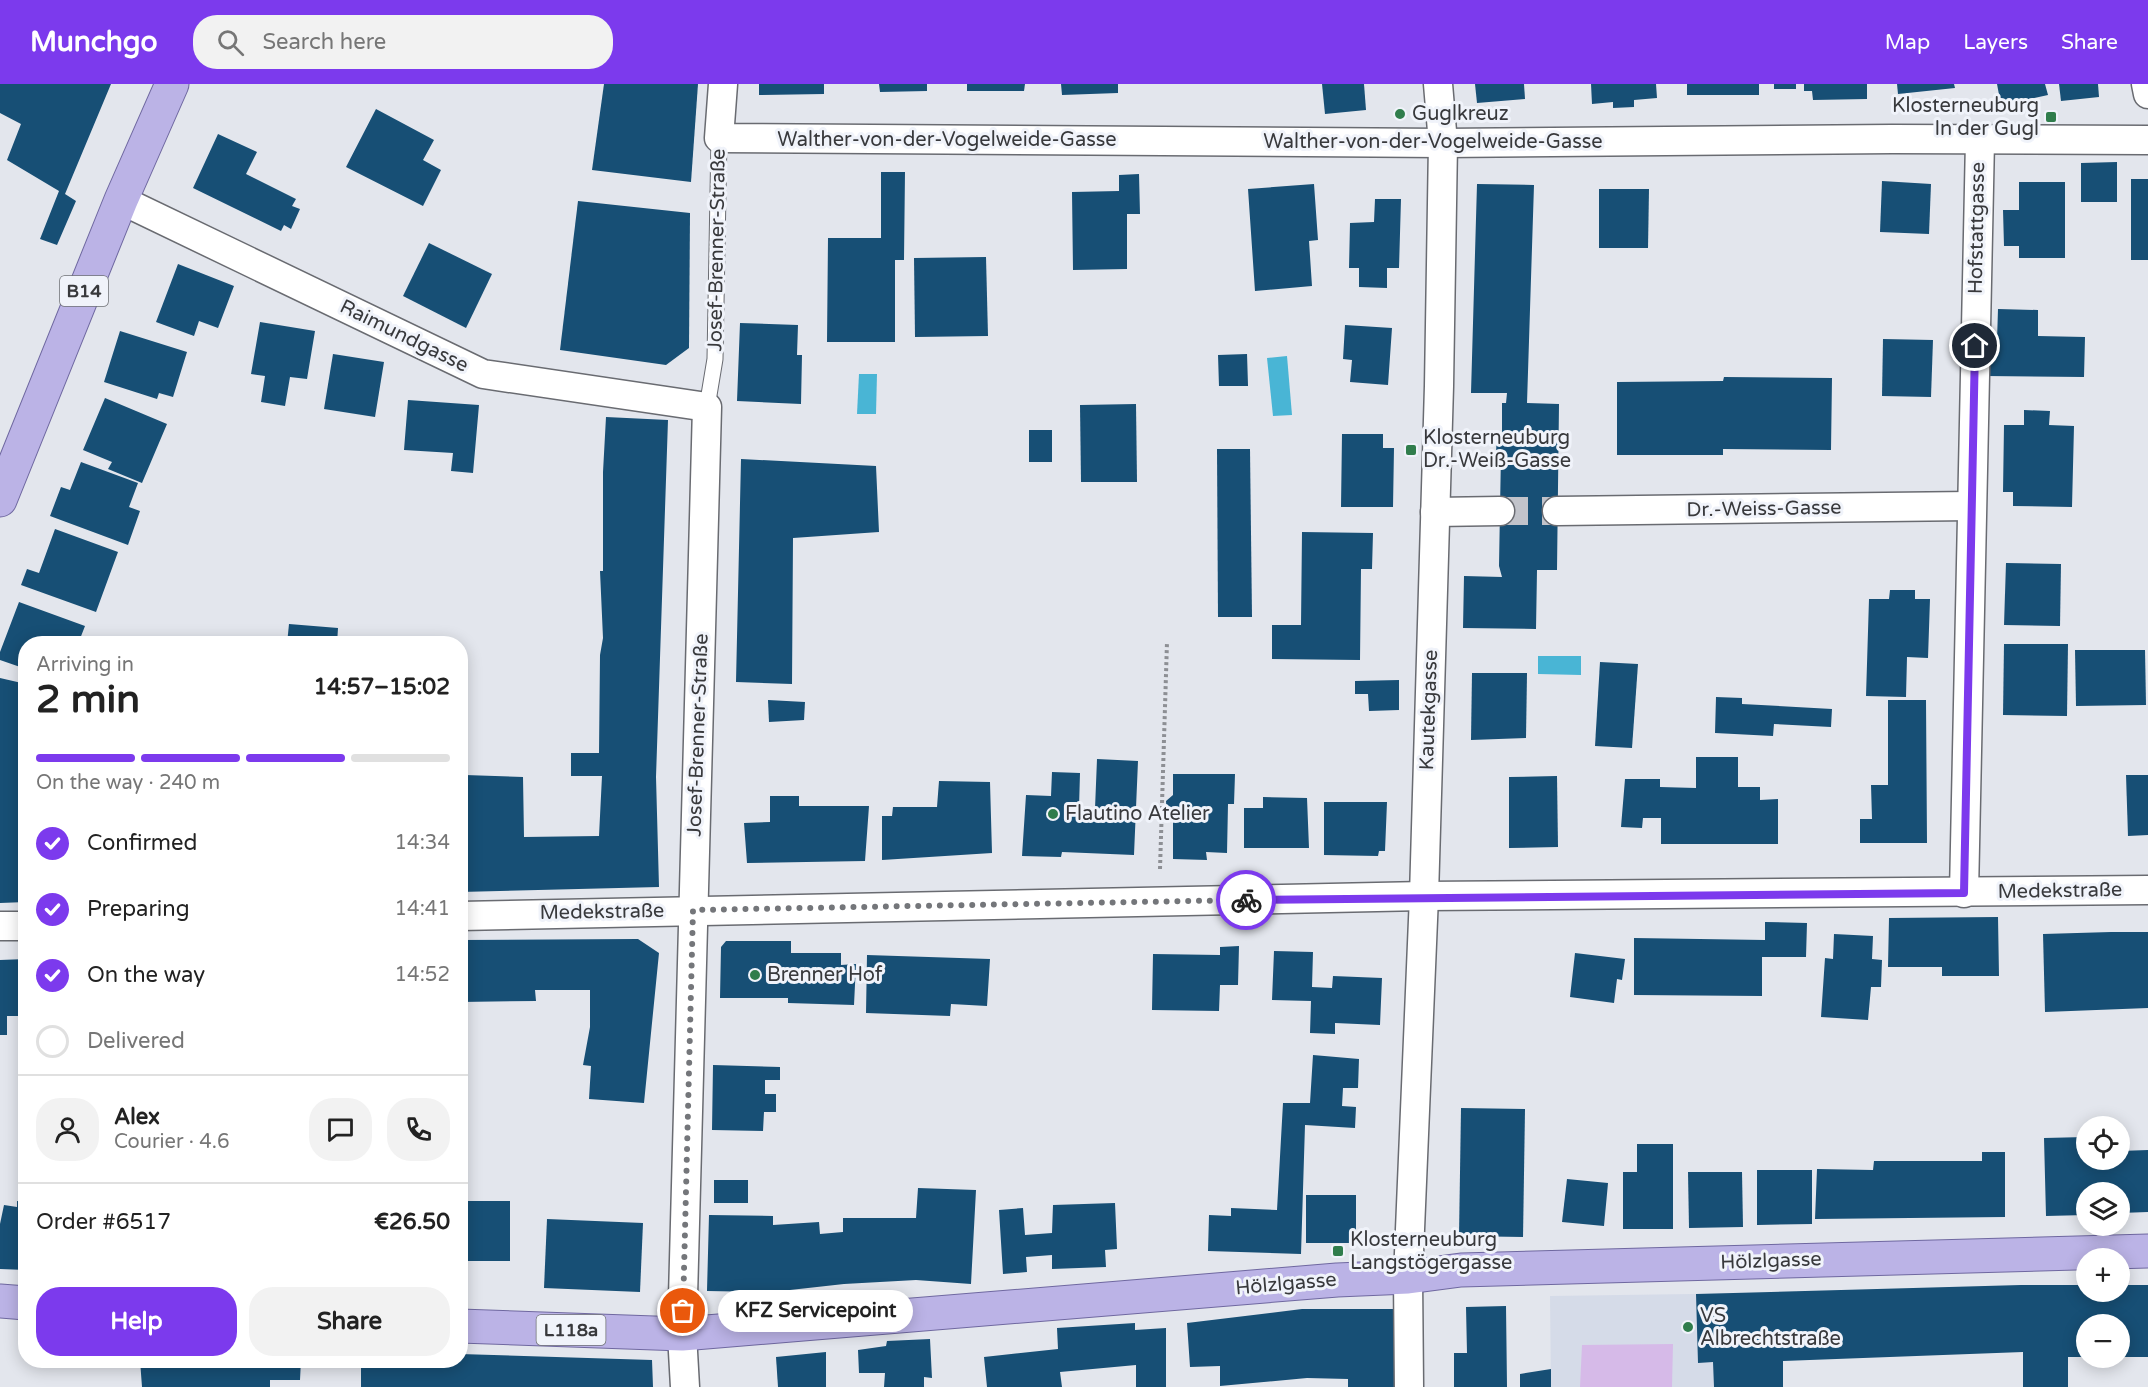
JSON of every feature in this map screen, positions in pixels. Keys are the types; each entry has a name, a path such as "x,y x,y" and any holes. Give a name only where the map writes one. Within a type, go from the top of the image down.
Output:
{"main road":[{"name":"B14","path":"0,500 121,200 172,84"},
{"name":"Hölzlgasse","path":"468,1326 682,1334 1325,1281 1408,1277 1461,1270 2148,1251"},
{"path":"0,1302 18,1303"}],"street":[{"name":"Josef-Brenner-Straße","path":"719,138 723,84"},
{"name":"Kautekgasse","path":"1409,1387 1408,1277 1424,896 1435,512 1443,143 1438,84"},
{"path":"2146,84 2148,94"},
{"name":"Walther-von-der-Vogelweide-Gasse","path":"719,138 1443,143 2148,140"},
{"name":"Hofstattgasse","path":"1964,893 1980,140"},
{"name":"Raimundgasse","path":"121,200 483,374 707,406"},
{"name":"Josef-Brenner-Straße","path":"685,1387 682,1334 707,406"},
{"name":"Dr.-Weiss-Gasse","path":"1557,511 1971,506"},
{"path":"1435,512 1500,512"},
{"name":"Medekstraße","path":"468,916 1424,896 2148,890"},
{"path":"0,926 18,926"}],"lane":[{"name":"Josef-Brenner-Straße","path":"707,406 716,359 719,138"}],"path":[{"path":"1160,870 1167,642"}],"shaded area":[{"name":"VS Albrechtstraße","path":"1824,1292 1826,1358 1783,1361 1783,1387 1551,1387 1550,1296"},
{"path":"1673,1344 1672,1387 1580,1387 1582,1345"}],"water":[{"path":"1287,356 1292,415 1273,416 1267,358"},
{"path":"859,374 877,374 876,414 857,414"},
{"path":"1538,656 1581,656 1581,675 1538,674"}],"building":[{"path":"0,84 111,84 65,194 76,201 57,245 40,239 59,191 7,160 21,124 0,113"},
{"path":"604,84 698,84 691,182 592,170"},
{"path":"759,84 824,84 824,94 759,95"},
{"path":"879,84 927,84 927,91 880,92"},
{"path":"967,84 1025,84 1024,91 967,91"},
{"path":"1061,84 1118,84 1118,93 1062,95"},
{"path":"1322,84 1364,84 1366,110 1325,114"},
{"path":"1475,84 1524,84 1525,99 1477,103"},
{"path":"1591,84 1656,84 1657,98 1634,100 1634,107 1613,108 1613,102 1592,104"},
{"path":"1687,84 1759,84 1759,95 1687,95"},
{"path":"1774,84 1796,84 1796,89 1774,89"},
{"path":"1804,84 1867,84 1867,99 1813,100 1812,91 1804,91"},
{"path":"1897,84 1954,84 1955,88 1898,94"},
{"path":"1997,84 2045,84 2048,95 2001,105"},
{"path":"2059,84 2098,84 2099,97 2061,101"},
{"path":"376,109 434,140 423,160 441,170 423,206 346,167"},
{"path":"218,134 257,152 246,174 296,199 292,206 300,209 291,229 284,225 281,231 193,188"},
{"path":"2117,162 2117,202 2081,202 2081,163"},
{"path":"881,172 905,172 904,260 895,260 895,342 827,342 828,238 881,238"},
{"path":"1139,174 1140,214 1127,214 1127,269 1073,270 1072,192 1119,191 1119,175"},
{"path":"2131,179 2148,179 2148,260 2131,260"},
{"path":"1882,181 1931,184 1929,234 1880,232"},
{"path":"2019,182 2065,182 2065,258 2019,258 2019,246 2004,246 2003,210 2019,210"},
{"path":"1314,184 1318,240 1309,241 1312,286 1255,291 1248,189"},
{"path":"1477,184 1534,185 1527,403 1559,404 1557,570 1537,570 1536,629 1463,628 1464,576 1502,577 1499,566 1501,453 1496,453 1497,434 1502,434 1502,403 1506,403 1507,393 1471,393"},
{"path":"1599,189 1649,189 1648,248 1599,248"},
{"path":"1375,199 1401,199 1399,268 1387,268 1387,288 1359,287 1359,268 1349,268 1350,223 1374,222"},
{"path":"578,201 690,213 689,348 666,365 560,350"},
{"path":"429,243 492,274 466,328 403,296"},
{"path":"986,257 988,336 915,337 914,258"},
{"path":"178,264 234,286 218,328 199,321 194,336 156,322"},
{"path":"1998,309 2038,310 2038,336 2085,337 2084,377 1986,376 1987,341 1997,341"},
{"path":"260,322 315,331 307,379 290,377 285,406 261,402 265,376 251,374"},
{"path":"740,323 798,325 797,355 802,355 801,404 737,401"},
{"path":"1345,325 1392,328 1388,385 1350,382 1352,360 1343,359"},
{"path":"120,331 187,352 173,397 159,393 157,399 104,382"},
{"path":"1883,339 1933,340 1931,397 1882,396"},
{"path":"333,354 384,362 375,417 324,409"},
{"path":"1247,354 1248,386 1219,386 1218,355"},
{"path":"1724,377 1832,378 1831,450 1723,449 1723,455 1617,455 1617,382 1723,381"},
{"path":"105,398 167,424 142,483 108,469 112,462 83,450"},
{"path":"408,400 479,405 473,473 451,471 453,453 404,450"},
{"path":"1136,404 1137,482 1081,482 1080,405"},
{"path":"2024,410 2050,411 2049,425 2074,426 2072,507 2013,506 2013,492 2003,492 2004,425 2024,425"},
{"path":"606,417 668,420 656,777 659,887 468,892 468,775 523,777 524,837 599,836 602,776 571,776 571,753 599,753 600,655 603,638 600,571 603,571 603,472"},
{"path":"1029,430 1052,430 1052,462 1029,462"},
{"path":"1342,434 1383,434 1383,448 1394,448 1393,507 1341,507"},
{"path":"1217,449 1250,449 1252,617 1218,617"},
{"path":"741,459 876,466 879,532 793,538 792,684 736,682"},
{"path":"81,462 138,483 129,507 140,511 128,545 50,516 61,487 70,490"},
{"path":"55,529 118,552 96,612 21,585 27,569 39,573"},
{"path":"1302,532 1373,533 1372,569 1361,569 1360,660 1272,659 1272,625 1301,625"},
{"path":"2006,563 2061,564 2060,626 2004,625"},
{"path":"1890,590 1915,590 1915,599 1930,599 1928,658 1907,657 1906,697 1866,696 1869,599 1889,599"},
{"path":"19,602 85,626 81,636 18,636 18,666 0,660 0,652"},
{"path":"289,624 338,628 338,636 288,636"},
{"path":"2004,644 2068,644 2067,716 2003,715"},
{"path":"2075,650 2145,650 2146,705 2076,706"},
{"path":"1600,662 1638,664 1632,748 1595,746"},
{"path":"1472,673 1527,673 1526,738 1471,740"},
{"path":"0,678 18,682 18,902 0,903"},
{"path":"1399,680 1399,710 1369,711 1368,694 1355,694 1355,681"},
{"path":"1716,697 1742,698 1742,704 1832,709 1831,727 1774,724 1773,736 1715,733"},
{"path":"768,700 805,702 804,720 769,722"},
{"path":"1888,700 1926,700 1927,843 1860,843 1860,819 1872,819 1871,785 1888,785"},
{"path":"1696,757 1738,757 1738,787 1760,787 1760,800 1778,799 1778,844 1661,844 1661,818 1643,818 1642,828 1621,827 1625,779 1660,779 1660,787 1696,788"},
{"path":"1097,759 1138,761 1134,855 1062,852 1061,857 1022,856 1026,795 1051,796 1052,772 1080,773 1079,808 1095,809"},
{"path":"1173,774 1235,774 1234,804 1228,804 1227,853 1206,852 1207,860 1173,859 1173,822 1167,818 1166,801 1173,795"},
{"path":"2126,775 2148,775 2148,835 2128,836"},
{"path":"1557,776 1558,847 1509,848 1509,777"},
{"path":"939,781 990,782 992,853 882,860 882,816 892,816 893,807 937,807"},
{"path":"770,796 799,796 799,806 869,806 865,861 747,863 744,823 770,822"},
{"path":"1263,797 1307,798 1309,848 1244,848 1244,808 1263,808"},
{"path":"1324,802 1387,802 1385,851 1379,851 1378,856 1324,855"},
{"path":"1998,917 1999,976 1942,976 1942,967 1888,967 1889,918"},
{"path":"1765,922 1807,923 1806,957 1762,957 1762,996 1634,995 1634,938 1765,940"},
{"path":"2148,932 2148,1008 2045,1012 2043,934"},
{"path":"1834,934 1873,936 1872,959 1882,960 1881,987 1871,987 1868,1020 1821,1017 1825,958 1833,959"},
{"path":"638,939 659,953 644,1103 589,1099 591,1066 583,1065 590,1027 590,990 535,990 536,1001 468,1002 468,940"},
{"path":"726,941 791,941 791,953 841,953 841,965 856,964 854,1005 788,1003 788,998 720,998 721,947"},
{"path":"1239,946 1238,985 1220,985 1219,1011 1152,1010 1153,954 1220,955 1220,947"},
{"path":"1274,951 1313,952 1312,987 1332,988 1333,976 1382,978 1380,1025 1335,1023 1335,1034 1310,1033 1311,1001 1272,1000"},
{"path":"1575,953 1625,959 1622,980 1617,979 1614,1003 1570,997"},
{"path":"867,955 990,959 987,1006 951,1004 950,1016 866,1013"},
{"path":"18,959 18,1016 7,1016 7,1035 0,1035 0,960"},
{"path":"1313,1055 1359,1059 1358,1088 1343,1088 1342,1106 1356,1107 1355,1128 1305,1125 1301,1254 1208,1251 1209,1215 1231,1216 1231,1208 1277,1210 1283,1103 1310,1103"},
{"path":"713,1065 780,1067 780,1080 765,1080 765,1094 776,1094 776,1112 764,1112 763,1131 712,1130"},
{"path":"1461,1108 1525,1109 1523,1237 1459,1236"},
{"path":"2076,1137 2076,1170 2130,1170 2130,1151 2148,1150 2148,1212 2130,1213 2130,1182 2076,1182 2076,1215 2046,1216 2044,1138"},
{"path":"1637,1144 1673,1144 1673,1229 1623,1229 1623,1172 1637,1172"},
{"path":"1982,1152 2005,1152 2005,1217 1815,1219 1817,1169 1873,1170 1874,1161 1982,1161"},
{"path":"1757,1170 1812,1170 1812,1224 1757,1225"},
{"path":"1688,1172 1742,1172 1743,1227 1689,1228"},
{"path":"1567,1179 1608,1183 1604,1226 1562,1222"},
{"path":"714,1180 748,1180 748,1203 714,1203"},
{"path":"918,1188 976,1190 971,1284 916,1280 844,1284 772,1292 707,1291 709,1215 773,1216 773,1225 819,1222 820,1234 843,1232 843,1218 916,1218"},
{"path":"1306,1195 1356,1195 1356,1243 1306,1243"},
{"path":"17,1201 18,1270 0,1269 0,1224 4,1205 17,1207"},
{"path":"468,1201 510,1201 510,1261 468,1261"},
{"path":"1115,1203 1117,1249 1105,1250 1106,1267 1052,1269 1052,1255 1026,1257 1027,1272 1003,1274 999,1210 1023,1208 1025,1235 1052,1233 1053,1205"},
{"path":"547,1219 643,1223 640,1292 544,1288"},
{"path":"2076,1285 2076,1302 2130,1302 2130,1285 2148,1285 2148,1357 2130,1357 2130,1314 2076,1314 2076,1357 2068,1357 2068,1387 2023,1387 2023,1352 1783,1361 1783,1387 1714,1387 1713,1362 1698,1363 1696,1294"},
{"path":"1506,1306 1507,1387 1454,1387 1454,1353 1467,1353 1466,1307"},
{"path":"1302,1309 1395,1309 1394,1387 1348,1387 1348,1379 1307,1378 1220,1386 1220,1366 1190,1367 1187,1323"},
{"path":"1135,1323 1135,1330 1166,1328 1166,1387 1136,1387 1136,1365 1060,1372 1062,1387 987,1387 984,1357 1058,1349 1057,1328"},
{"path":"930,1339 932,1378 924,1377 924,1387 884,1387 885,1373 859,1373 858,1350 886,1346 887,1341"},
{"path":"826,1352 826,1387 778,1387 776,1357"},
{"path":"468,1354 652,1360 653,1387 361,1387 361,1368 468,1368"},
{"path":"141,1368 301,1368 300,1380 270,1380 270,1387 142,1387"},
{"path":"1551,1369 1551,1387 1520,1387 1520,1374"}],"tunnel":[{"path":"1500,511 1557,511"}],"way so far":[{"path":"683,1311 693,910 1246,900"}],"place":[{"name":"Guglkreuz","path":"1400,114"},
{"name":"Klosterneuburg In der Gugl","path":"2051,117"},
{"name":"Klosterneuburg Dr.-Weiß-Gasse","path":"1411,450"},
{"name":"Flautino Atelier","path":"1053,814"},
{"name":"Brenner Hof","path":"755,975"},
{"name":"Klosterneuburg Langstögergasse","path":"1338,1251"},
{"name":"KFZ Servicepoint","path":"683,1311"},
{"name":"VS Albrechtstraße","path":"1688,1327"}],"route":[{"path":"1246,900 1424,896 1964,893 1975,346"}]}
